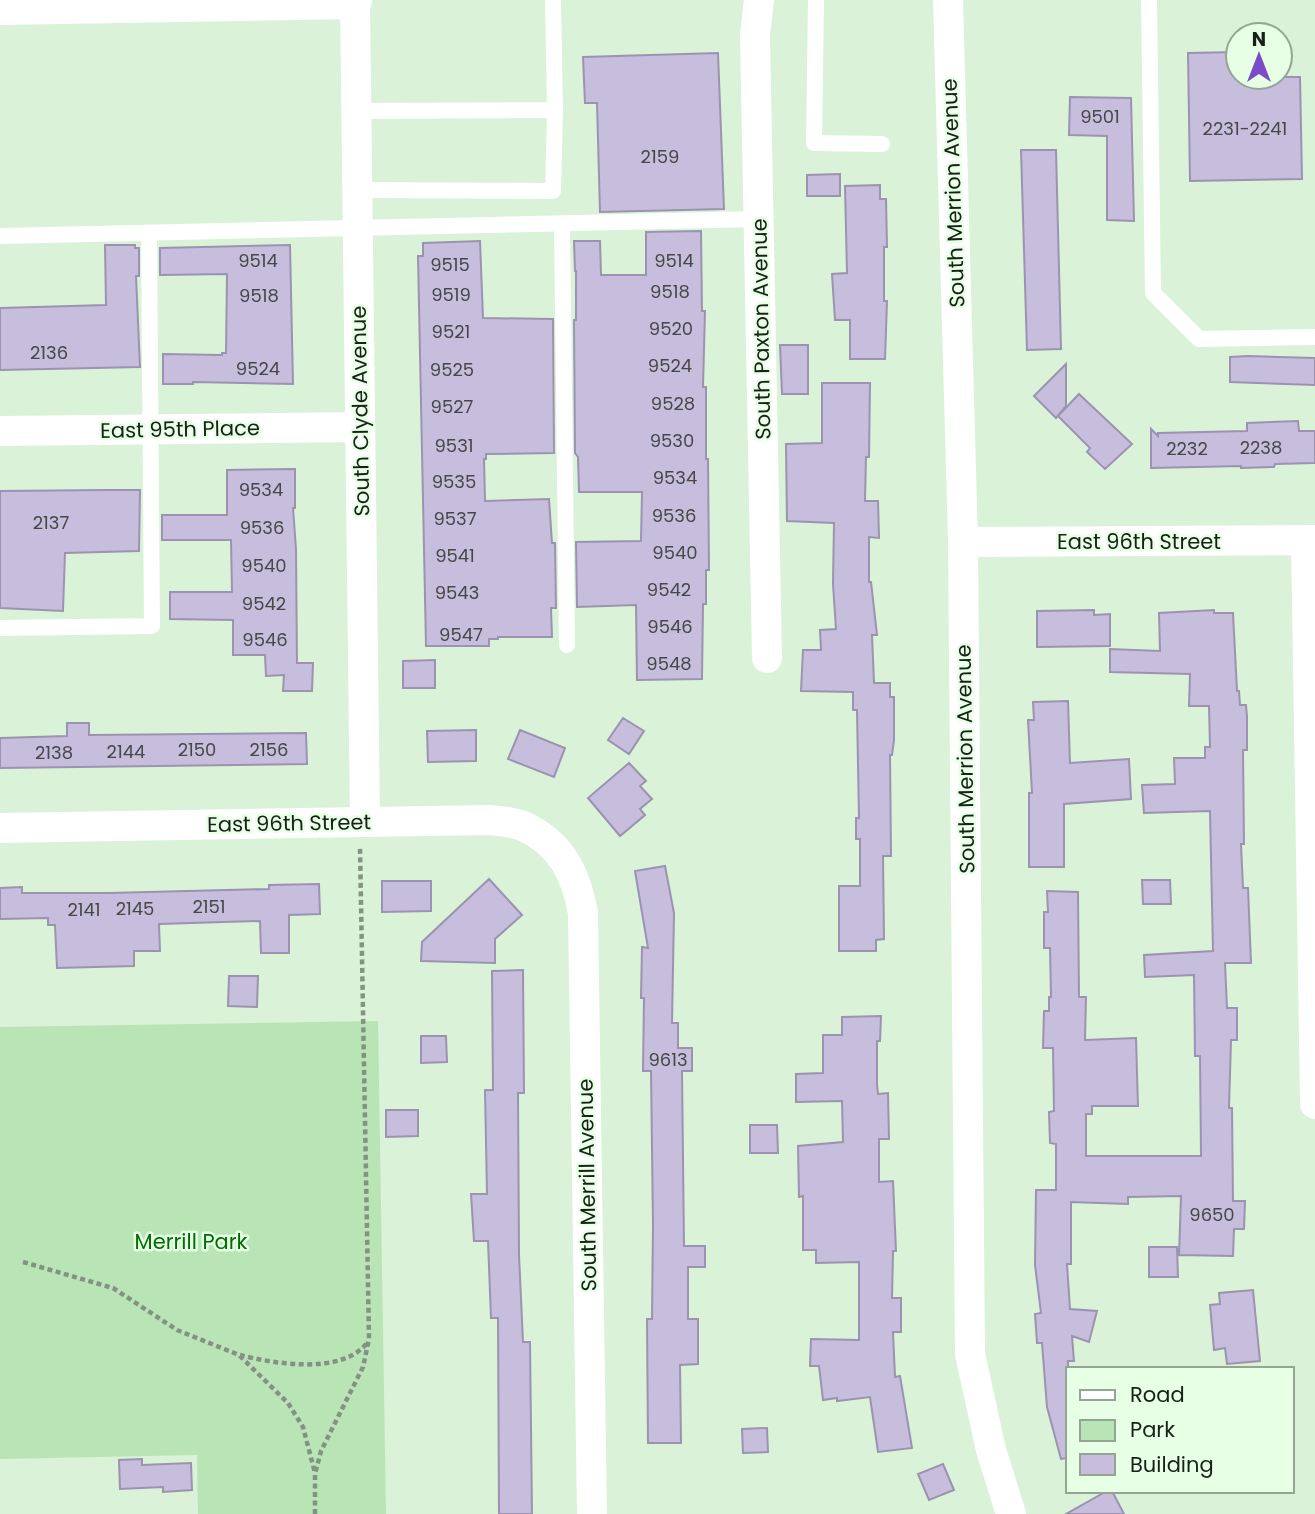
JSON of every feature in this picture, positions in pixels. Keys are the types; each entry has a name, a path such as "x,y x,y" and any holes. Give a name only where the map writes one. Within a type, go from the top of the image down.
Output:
{"main road":[{"path":"0,6 354,0"}],"street":[{"name":"South Clyde Avenue","path":"354,0 362,831"},
{"name":"South Paxton Avenue","path":"759,0 755,35 767,658"},
{"name":"South Merrion Avenue","path":"948,0 963,542 970,1354 991,1450 1011,1514"},
{"name":"East 95th Place","path":"0,431 360,427"},
{"name":"East 96th Street","path":"963,542 1310,540"},
{"path":"1310,540 1315,1104"},
{"name":"East 96th Street","path":"0,828 362,831 490,820 521,825 541,837 566,860"},
{"name":"South Merrill Avenue","path":"566,860 578,886 583,913 592,1514"}],"lane":[{"path":"357,190 552,191 555,110 553,0"},
{"path":"816,0 814,143 882,144"},
{"path":"1149,0 1153,293 1199,339 1315,337"},
{"path":"356,111 555,110"},
{"path":"0,236 759,219"},
{"path":"562,224 567,645"},
{"path":"0,628 152,626 149,233"}],"path":[{"path":"315,1474 321,1451 363,1367 369,1339 362,831"},
{"path":"23,1262 113,1288 177,1330 264,1362 328,1363 349,1358 361,1351 369,1339"},
{"path":"239,1355 288,1403 303,1427 315,1474 315,1514"}],"green space":[{"name":"Merrill Park","path":"378,1021 386,1514 198,1514 197,1455 0,1459 0,1027"}],"building":[{"path":"1224,52 1224,91 1294,91 1294,77 1300,77 1302,179 1190,181 1188,53"},
{"path":"718,53 724,209 600,212 597,103 585,103 583,57"},
{"path":"1070,97 1131,98 1134,221 1107,220 1107,136 1069,135"},
{"path":"1021,150 1056,150 1061,349 1027,350"},
{"path":"840,174 840,196 807,196 807,175"},
{"path":"880,185 880,199 886,199 885,359 850,359 850,320 835,320 832,274 847,273 845,186"},
{"path":"701,231 702,311 705,311 703,387 706,387 709,570 706,570 706,604 703,604 702,679 637,680 636,605 577,607 576,542 641,541 642,492 579,492 578,457 575,453 574,241 600,241 601,275 646,275 646,232"},
{"path":"480,241 483,318 553,319 554,453 486,454 484,459 485,501 549,499 552,543 555,543 556,608 551,608 552,637 498,637 489,639 489,646 426,646 418,256 423,256 423,243"},
{"path":"105,245 135,245 135,248 139,248 139,276 136,276 140,367 0,370 0,308 106,305"},
{"path":"290,245 293,384 163,384 163,354 226,353 227,274 160,275 160,248"},
{"path":"780,345 808,345 808,394 782,394"},
{"path":"1230,357 1315,358 1315,385 1230,382"},
{"path":"1066,364 1066,406 1056,418 1034,396"},
{"path":"822,383 870,383 869,457 866,457 865,501 878,501 879,538 869,537 869,582 877,635 872,635 874,683 890,683 890,697 894,697 894,740 890,755 891,856 883,856 884,939 876,940 876,951 839,951 839,886 860,886 860,839 856,839 856,818 859,818 857,710 853,710 853,692 801,691 803,650 821,650 820,630 836,629 833,584 834,523 787,521 786,444 822,443"},
{"path":"1079,394 1132,444 1105,469 1087,452 1090,448 1058,416"},
{"path":"1298,421 1299,431 1315,431 1315,463 1275,464 1274,467 1151,468 1151,429 1158,436 1158,433 1247,431 1247,423"},
{"path":"295,469 293,508 297,663 313,663 312,691 283,691 284,675 266,676 265,655 233,655 233,620 170,619 170,592 232,592 231,540 162,540 162,515 227,515 227,470"},
{"path":"140,490 139,551 65,553 63,611 0,608 0,491"},
{"path":"1094,610 1094,615 1110,614 1110,646 1037,647 1037,611"},
{"path":"1214,610 1214,613 1233,613 1237,691 1240,705 1246,705 1247,750 1243,750 1244,844 1241,844 1243,888 1248,888 1251,963 1225,963 1227,1008 1237,1008 1237,1040 1231,1040 1229,1108 1232,1108 1233,1201 1245,1201 1244,1229 1234,1229 1233,1256 1179,1255 1181,1196 1128,1197 1128,1204 1071,1202 1071,1264 1067,1264 1070,1309 1097,1311 1089,1342 1072,1336 1074,1361 1068,1361 1066,1367 1066,1458 1061,1459 1047,1407 1042,1343 1037,1343 1035,1314 1041,1313 1035,1265 1036,1190 1056,1190 1056,1144 1050,1143 1049,1112 1054,1111 1053,1048 1043,1048 1044,1011 1049,1011 1051,997 1050,948 1044,948 1044,912 1048,912 1047,891 1078,892 1079,997 1086,997 1085,1040 1136,1038 1138,1106 1092,1106 1092,1114 1086,1114 1086,1156 1201,1156 1200,1056 1195,1056 1194,975 1145,977 1144,955 1213,951 1210,811 1144,813 1142,785 1175,784 1174,758 1205,758 1205,747 1210,747 1209,706 1189,706 1190,674 1110,672 1110,649 1160,651 1159,613"},
{"path":"435,660 435,688 403,688 403,661"},
{"path":"1068,701 1070,763 1129,759 1131,799 1064,804 1064,867 1029,867 1029,793 1032,793 1028,720 1034,720 1033,702"},
{"path":"623,718 644,731 629,754 608,740"},
{"path":"67,723 89,723 89,735 306,733 307,764 0,768 0,738 67,736"},
{"path":"476,730 476,761 428,762 427,731"},
{"path":"520,730 565,748 554,777 508,759"},
{"path":"629,763 646,781 640,786 652,799 640,809 645,815 620,836 588,798"},
{"path":"665,866 674,913 672,1023 678,1023 678,1048 692,1048 692,1071 682,1071 684,1246 705,1246 705,1267 688,1267 688,1319 698,1319 698,1364 680,1365 681,1443 648,1443 647,1319 652,1319 653,1225 651,1071 643,1071 642,947 648,948 635,871"},
{"path":"489,879 522,915 495,939 495,963 421,961 422,942"},
{"path":"1142,880 1170,880 1171,904 1143,904"},
{"path":"382,881 431,881 431,911 382,912"},
{"path":"319,884 320,914 289,915 289,953 261,953 260,921 159,924 160,951 134,951 134,966 57,968 55,925 48,925 48,918 0,919 0,888 22,887 22,893 109,893 269,889 269,885"},
{"path":"523,970 524,1093 518,1093 519,1255 523,1342 530,1342 532,1514 499,1514 498,1318 491,1318 488,1241 474,1241 471,1194 487,1194 485,1090 493,1090 492,971"},
{"path":"229,976 258,976 257,1007 228,1006"},
{"path":"881,1016 880,1041 877,1041 877,1084 878,1094 888,1093 889,1139 879,1139 879,1182 893,1181 896,1251 893,1251 892,1298 901,1298 901,1332 893,1332 895,1377 900,1376 912,1448 878,1452 870,1397 823,1400 819,1366 810,1366 811,1339 859,1340 859,1262 816,1263 816,1250 803,1250 803,1196 799,1197 798,1146 843,1142 842,1101 796,1102 796,1074 823,1073 823,1035 842,1035 842,1017"},
{"path":"421,1036 446,1036 447,1062 421,1063"},
{"path":"386,1110 418,1110 418,1136 386,1137"},
{"path":"750,1125 777,1125 778,1153 750,1153"},
{"path":"1149,1247 1177,1247 1178,1277 1149,1277"},
{"path":"1253,1290 1260,1361 1227,1364 1225,1348 1214,1350 1210,1305 1220,1304 1219,1293"},
{"path":"767,1428 768,1452 743,1453 742,1429"},
{"path":"142,1459 142,1465 191,1463 192,1490 163,1492 163,1487 120,1489 119,1460"},
{"path":"943,1464 954,1490 929,1500 918,1474"},
{"path":"1103,1493 1113,1493 1124,1514 1066,1514"}]}
